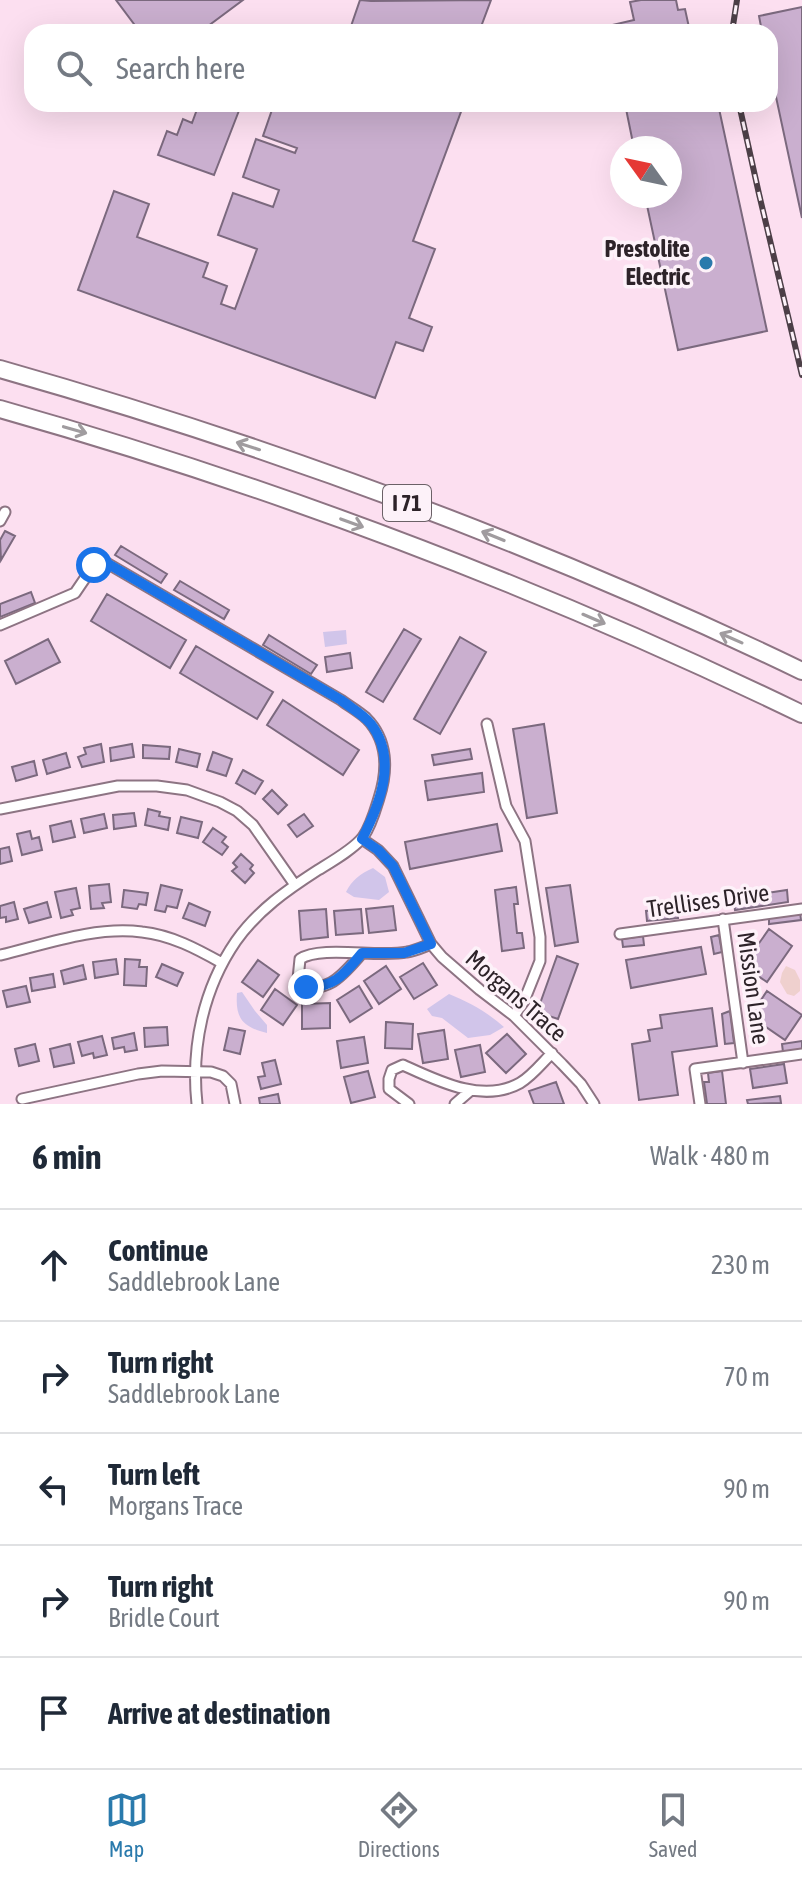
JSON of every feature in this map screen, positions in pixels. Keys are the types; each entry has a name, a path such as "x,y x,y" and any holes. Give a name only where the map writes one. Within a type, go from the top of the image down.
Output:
{"highway":[{"name":"I 71","path":"0,369 291,460 453,520 608,583 802,671"},
{"name":"I 71","path":"0,409 96,436 279,496 454,561 607,624 802,714"}],"street":[{"path":"0,625 75,593 94,565 105,562 341,700 373,726 382,745 384,778 362,839 270,903 237,939 222,963 203,1013 197,1043 197,1104"},
{"path":"487,724 506,806 525,841 540,937 540,961 524,1001 514,1016"},
{"path":"0,809 118,786 187,790 237,811 253,825 295,885"},
{"name":"Morgans Trace","path":"362,839 393,866 431,944 459,973 514,1016 552,1053 581,1084 594,1104"},
{"name":"Trellises Drive","path":"620,934 802,909"},
{"name":"Mission Lane","path":"723,919 743,1063"},
{"path":"1,955 98,932 122,930 168,937 195,947 222,963"},
{"path":"362,953 339,980 318,987 306,987 298,979 300,959 308,953 362,953 404,953 431,944"},
{"path":"409,1104 389,1089 392,1070 403,1065 451,1086 489,1094 523,1082 552,1053"},
{"path":"700,1104 695,1069 802,1054"},
{"path":"22,1099 138,1074 211,1072 223,1076 231,1084 235,1104"},
{"path":"455,1104 471,1090"}],"shaded area":[{"path":"346,630 347,644 325,647 323,632"},
{"path":"373,868 385,877 389,892 379,900 354,897 346,892 357,878"},
{"path":"786,966 795,970 800,980 800,991 794,996 787,994 780,982"},
{"path":"242,992 267,1025 267,1033 246,1025 239,1016 237,993"},
{"path":"449,994 478,1008 504,1027 490,1035 468,1038 442,1018 432,1016 427,1009"}],"building":[{"path":"116,0 243,0 211,24 134,24"},
{"path":"360,0 491,0 482,24 352,24"},
{"path":"676,0 678,10 685,9 688,24 617,24 634,20 630,2"},
{"path":"802,7 802,218 778,106 778,24 760,24 759,16"},
{"path":"196,112 238,112 214,175 158,155 167,131 177,135 183,119 192,123"},
{"path":"271,112 461,112 413,241 435,249 409,318 432,327 423,351 396,342 375,398 78,290 114,191 149,204 137,237 208,263 203,277 227,286 221,304 235,309 257,249 218,235 233,193 273,207 279,190 243,177 256,139 295,153 297,148 263,136"},
{"name":"Prestolite Electric","path":"627,112 720,112 767,331 678,350 648,208 682,208 682,136 632,136"},
{"path":"5,531 15,536 1,560 0,540"},
{"path":"121,546 167,574 161,583 115,555"},
{"path":"180,581 229,610 224,619 174,590"},
{"path":"31,592 35,603 0,617 0,604"},
{"path":"107,594 186,640 170,668 91,621"},
{"path":"404,629 421,639 383,702 366,692"},
{"path":"269,635 317,665 311,674 263,645"},
{"path":"460,637 486,652 440,734 414,719"},
{"path":"48,639 60,662 16,684 5,661"},
{"path":"196,646 273,692 257,719 180,673"},
{"path":"350,653 352,668 327,672 325,657"},
{"path":"283,700 359,750 343,775 267,725"},
{"path":"544,724 557,813 527,818 513,729"},
{"path":"101,744 104,762 82,767 78,757 86,754 84,748"},
{"path":"132,744 134,757 111,761 110,748"},
{"path":"143,745 170,747 169,759 143,758"},
{"path":"179,749 200,754 197,767 176,762"},
{"path":"470,749 472,759 434,765 432,755"},
{"path":"213,752 232,759 226,776 207,770"},
{"path":"66,753 70,767 47,774 43,760"},
{"path":"34,761 37,775 16,781 12,767"},
{"path":"243,770 263,781 255,794 236,783"},
{"path":"482,773 484,792 428,800 425,781"},
{"path":"272,790 287,805 278,814 263,799"},
{"path":"148,809 170,818 168,830 145,825"},
{"path":"134,813 136,826 114,829 113,815"},
{"path":"104,814 107,828 84,833 81,819"},
{"path":"304,814 313,826 297,837 288,825"},
{"path":"181,817 202,822 198,838 177,833"},
{"path":"71,821 75,837 53,842 50,826"},
{"path":"497,824 502,851 410,869 405,842"},
{"path":"213,828 226,837 222,842 228,847 222,855 203,842"},
{"path":"30,831 32,839 39,837 42,850 22,855 17,834"},
{"path":"9,847 12,861 0,864 0,849"},
{"path":"241,854 253,865 250,869 254,873 245,883 232,871 237,867 233,863"},
{"path":"109,884 111,902 102,903 104,908 91,909 89,886"},
{"path":"161,885 182,890 177,908 167,906 165,912 155,910"},
{"path":"570,885 578,942 555,946 546,888"},
{"path":"516,887 517,933 522,933 524,948 502,951 495,890"},
{"path":"76,888 80,908 71,910 73,915 61,918 55,892"},
{"path":"124,890 148,893 146,905 139,904 137,909 122,907"},
{"path":"787,890 788,902 735,910 733,898"},
{"path":"14,902 18,919 6,922 6,917 0,918 0,906"},
{"path":"47,902 51,917 29,923 24,909"},
{"path":"189,903 210,912 205,926 183,918"},
{"path":"393,906 396,930 369,933 366,909"},
{"path":"677,908 678,918 647,921 646,911"},
{"path":"326,909 328,937 301,940 299,911"},
{"path":"361,909 363,933 336,935 334,911"},
{"path":"800,912 801,920 769,924 769,917"},
{"path":"769,929 792,946 767,982 743,966"},
{"path":"719,935 722,952 714,954 711,937"},
{"path":"643,936 644,945 623,947 622,939"},
{"path":"701,947 706,974 631,988 626,960"},
{"path":"557,956 578,964 558,1019 537,1012"},
{"path":"116,959 118,974 95,978 93,962"},
{"path":"125,959 140,960 139,967 147,967 146,986 124,985"},
{"path":"258,960 279,975 263,997 242,982"},
{"path":"423,963 437,985 414,999 400,977"},
{"path":"162,964 183,973 177,986 156,977"},
{"path":"83,965 86,979 64,984 61,971"},
{"path":"386,966 401,989 379,1004 364,981"},
{"path":"53,974 55,987 32,991 30,978"},
{"path":"26,986 30,1002 7,1007 3,991"},
{"path":"359,986 372,1008 350,1022 337,1000"},
{"path":"275,989 297,1005 283,1025 261,1010"},
{"path":"767,991 802,1015 785,1040 750,1016"},
{"path":"330,1003 330,1028 302,1029 302,1004"},
{"path":"712,1008 717,1046 672,1052 678,1095 639,1100 632,1044 650,1041 648,1030 662,1028 660,1015"},
{"path":"730,1011 734,1043 725,1044 722,1014"},
{"path":"386,1022 413,1024 412,1049 385,1048"},
{"path":"167,1027 168,1045 145,1047 144,1028"},
{"path":"229,1028 245,1031 240,1054 224,1050"},
{"path":"444,1030 448,1059 423,1063 418,1034"},
{"path":"134,1033 137,1050 125,1052 124,1047 114,1049 112,1038"},
{"path":"507,1034 526,1054 506,1073 486,1053"},
{"path":"102,1036 107,1055 94,1058 93,1053 82,1056 78,1042"},
{"path":"364,1037 368,1063 341,1068 337,1041"},
{"path":"802,1041 802,1049 783,1052 782,1044"},
{"path":"35,1044 39,1061 19,1066 15,1049"},
{"path":"70,1044 74,1063 54,1067 50,1049"},
{"path":"480,1045 485,1072 461,1077 455,1050"},
{"path":"275,1060 281,1084 261,1089 258,1077 265,1076 262,1063"},
{"path":"784,1064 787,1083 753,1088 750,1069"},
{"path":"368,1071 375,1097 351,1103 344,1077"},
{"path":"722,1071 726,1104 707,1104 704,1082 709,1082 708,1073"},
{"path":"556,1082 564,1104 534,1104 529,1091"},
{"path":"278,1094 280,1104 260,1104 259,1098"},
{"path":"780,1096 781,1103 748,1104 747,1100"}],"railway":[{"path":"733,24 737,0"},
{"path":"741,112 802,375"}],"place":[{"name":"Prestolite Electric","path":"706,263"}],"route":[{"path":"94,565 105,562 341,700 365,718 378,735 385,756 384,778 376,809 362,839 393,866 431,944 404,953 362,953 339,980 318,987 306,987"}]}
